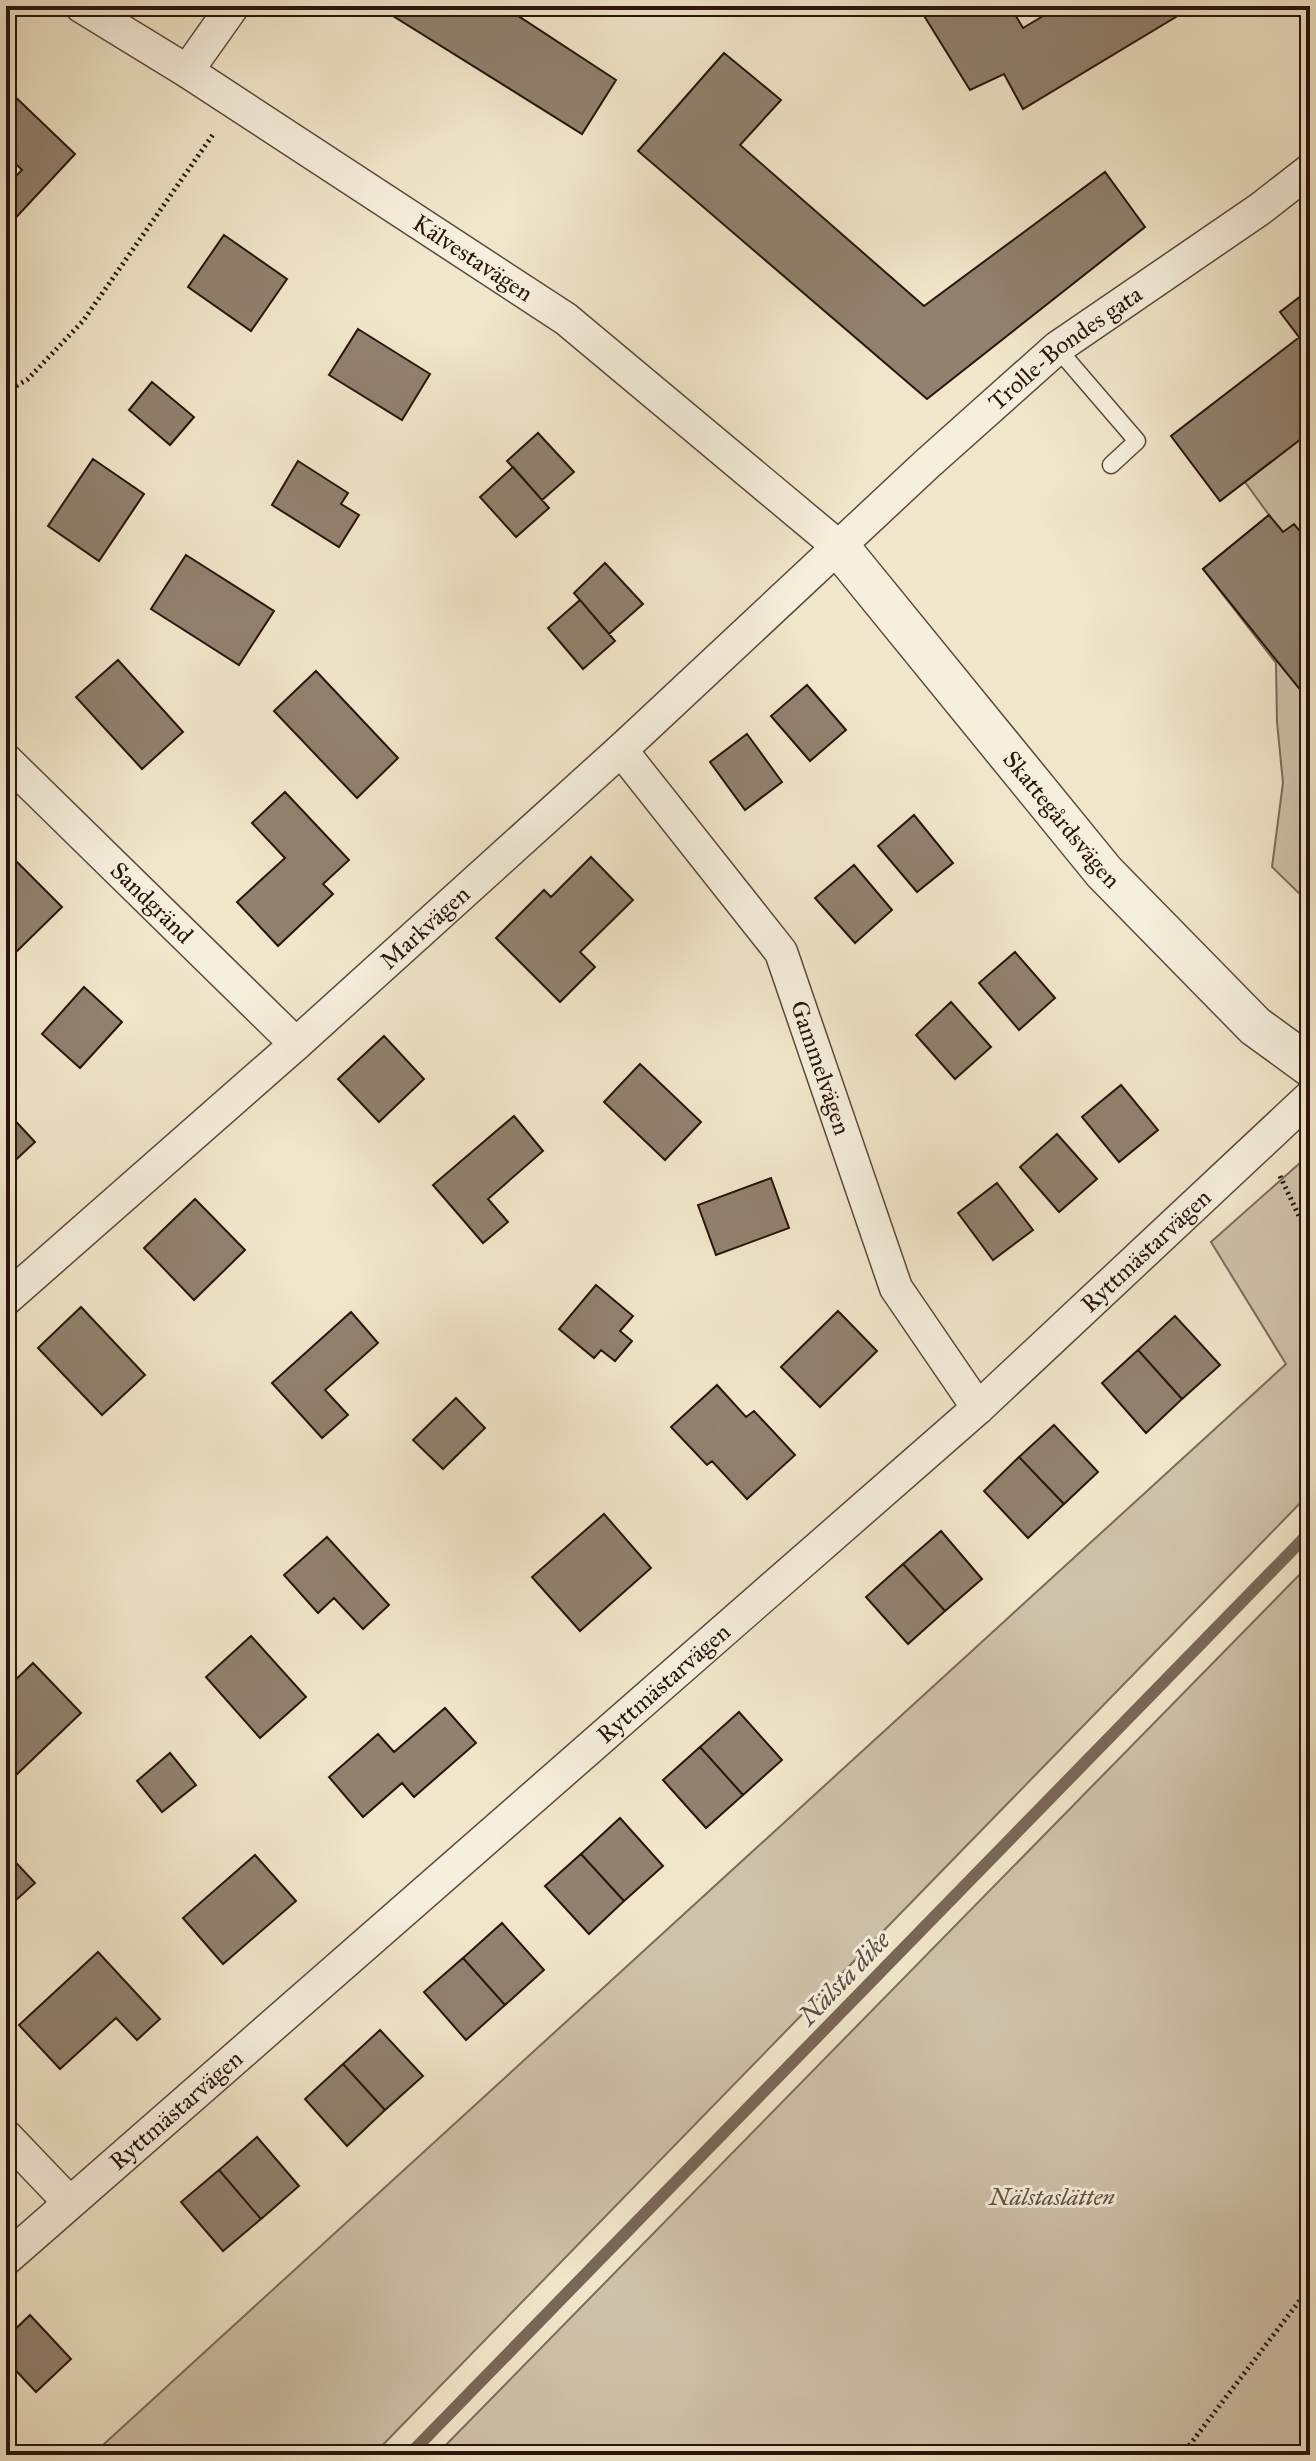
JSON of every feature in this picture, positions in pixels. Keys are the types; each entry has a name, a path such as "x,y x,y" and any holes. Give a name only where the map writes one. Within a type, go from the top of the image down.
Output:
{"street":[{"name":"Kälvestavägen","path":"81,6 187,71 566,319 839,547"},
{"path":"187,71 233,6"},
{"name":"Trolle-Bondes gata","path":"839,547 1057,348 1260,209 1310,170"},
{"name":"Markvägen","path":"6,1299 296,1044 621,750 839,547"},
{"name":"Skattegårdsvägen","path":"839,547 1104,872 1255,1026 1310,1066"},
{"name":"Gammelvägen","path":"621,750 781,952 896,1288 978,1408"},
{"name":"Sandgränd","path":"6,760 296,1044"},
{"name":"Ryttmästarvägen","path":"6,2259 978,1408 1310,1097"},
{"path":"6,2136 69,2202"}],"lane":[{"path":"1057,348 1137,441 1111,465"}],"path":[{"path":"6,392 28,379 83,321 235,102"},
{"path":"1264,1142 1310,1239"},
{"path":"1182,2455 1310,2287"}],"green space":[{"path":"1310,432 1310,904 1272,867 1283,783 1277,722 1276,663 1203,569 1269,515 1245,482"},
{"path":"1310,1154 1310,1493 373,2455 92,2455 1286,1364 1211,1242"},
{"name":"Nälstaslätten","path":"1310,1564 1310,2455 436,2455"}],"building":[{"path":"377,6 503,6 616,80 582,134"},
{"path":"918,6 1010,6 1023,28 1060,6 1194,6 1023,109 1004,74 970,90"},
{"path":"724,53 781,100 740,145 924,306 1105,172 1145,227 927,399 638,151"},
{"path":"7,89 75,154 10,224 6,219 6,186 22,170 6,154"},
{"path":"224,235 287,279 251,331 188,287"},
{"path":"1310,289 1310,329 1299,337 1280,312"},
{"path":"358,329 430,374 402,420 329,375"},
{"path":"1310,329 1310,432 1220,501 1171,436"},
{"path":"152,382 194,417 170,445 129,410"},
{"path":"538,433 574,472 542,500 507,461"},
{"path":"93,459 144,494 99,561 48,526"},
{"path":"298,461 348,493 341,504 359,515 339,547 272,505"},
{"path":"513,467 549,508 516,537 480,497"},
{"path":"1269,515 1283,532 1294,524 1310,543 1310,702 1203,569"},
{"path":"186,555 274,611 239,665 151,609"},
{"path":"605,563 643,604 609,634 574,593"},
{"path":"580,600 615,641 583,669 548,628"},
{"path":"118,660 183,732 142,769 76,697"},
{"path":"316,671 398,758 357,798 274,711"},
{"path":"807,685 846,730 810,761 771,716"},
{"path":"747,734 782,782 745,810 710,762"},
{"path":"285,792 349,860 323,884 333,894 278,946 237,902 285,858 252,823"},
{"path":"914,815 953,863 917,892 878,846"},
{"path":"591,857 633,900 580,952 595,967 560,1002 496,938 544,890 551,897"},
{"path":"13,858 62,907 7,961 6,865"},
{"path":"854,865 892,910 855,943 815,898"},
{"path":"1015,952 1055,998 1019,1030 979,983"},
{"path":"84,987 122,1022 80,1068 42,1034"},
{"path":"951,1002 991,1047 955,1079 916,1035"},
{"path":"384,1036 424,1079 379,1122 338,1079"},
{"path":"640,1064 701,1122 665,1160 604,1102"},
{"path":"1121,1085 1158,1130 1119,1162 1082,1117"},
{"path":"6,1111 35,1142 6,1169"},
{"path":"514,1116 543,1151 488,1199 508,1222 483,1243 433,1185"},
{"path":"1057,1134 1097,1179 1059,1212 1020,1167"},
{"path":"771,1178 789,1228 716,1255 698,1205"},
{"path":"997,1183 1033,1230 993,1260 958,1213"},
{"path":"195,1199 245,1250 194,1300 144,1248"},
{"path":"596,1285 633,1316 620,1331 632,1341 615,1361 601,1350 594,1358 559,1329"},
{"path":"81,1307 145,1375 102,1415 38,1348"},
{"path":"838,1311 877,1351 820,1407 781,1367"},
{"path":"351,1312 378,1343 325,1390 348,1415 322,1438 272,1383"},
{"path":"1175,1316 1220,1365 1182,1399 1138,1350"},
{"path":"1138,1350 1182,1399 1146,1433 1102,1383"},
{"path":"717,1385 746,1417 754,1411 795,1455 747,1499 712,1461 707,1465 671,1427"},
{"path":"456,1398 485,1428 443,1469 413,1440"},
{"path":"1054,1425 1098,1472 1064,1504 1019,1457"},
{"path":"1019,1457 1064,1504 1028,1538 984,1491"},
{"path":"604,1514 651,1568 580,1631 532,1577"},
{"path":"941,1531 982,1579 945,1611 903,1564"},
{"path":"327,1537 389,1605 363,1629 334,1598 318,1613 284,1575"},
{"path":"903,1564 945,1611 908,1644 866,1597"},
{"path":"251,1636 306,1697 260,1738 206,1677"},
{"path":"33,1663 81,1713 14,1777 6,1768 6,1689"},
{"path":"445,1708 476,1743 414,1797 402,1783 363,1817 329,1777 378,1734 394,1752"},
{"path":"739,1712 782,1760 743,1795 700,1747"},
{"path":"700,1747 743,1795 706,1828 663,1780"},
{"path":"170,1753 196,1785 162,1812 137,1781"},
{"path":"620,1818 663,1866 624,1901 581,1854"},
{"path":"6,1852 35,1883 6,1909"},
{"path":"581,1854 624,1901 589,1934 545,1886"},
{"path":"255,1855 296,1901 223,1964 183,1918"},
{"path":"502,1923 544,1970 505,2005 463,1958"},
{"path":"98,1952 160,2019 137,2040 116,2018 60,2069 19,2025"},
{"path":"463,1958 505,2005 466,2040 424,1992"},
{"path":"380,2030 423,2076 385,2110 343,2064"},
{"path":"343,2064 385,2110 347,2146 305,2099"},
{"path":"257,2137 299,2186 261,2219 219,2170"},
{"path":"219,2170 261,2219 223,2251 181,2202"},
{"path":"30,2315 71,2359 36,2392 6,2360 6,2338"}],"waterway":[{"name":"Nälsta dike","path":"409,2455 1310,1532"}]}
